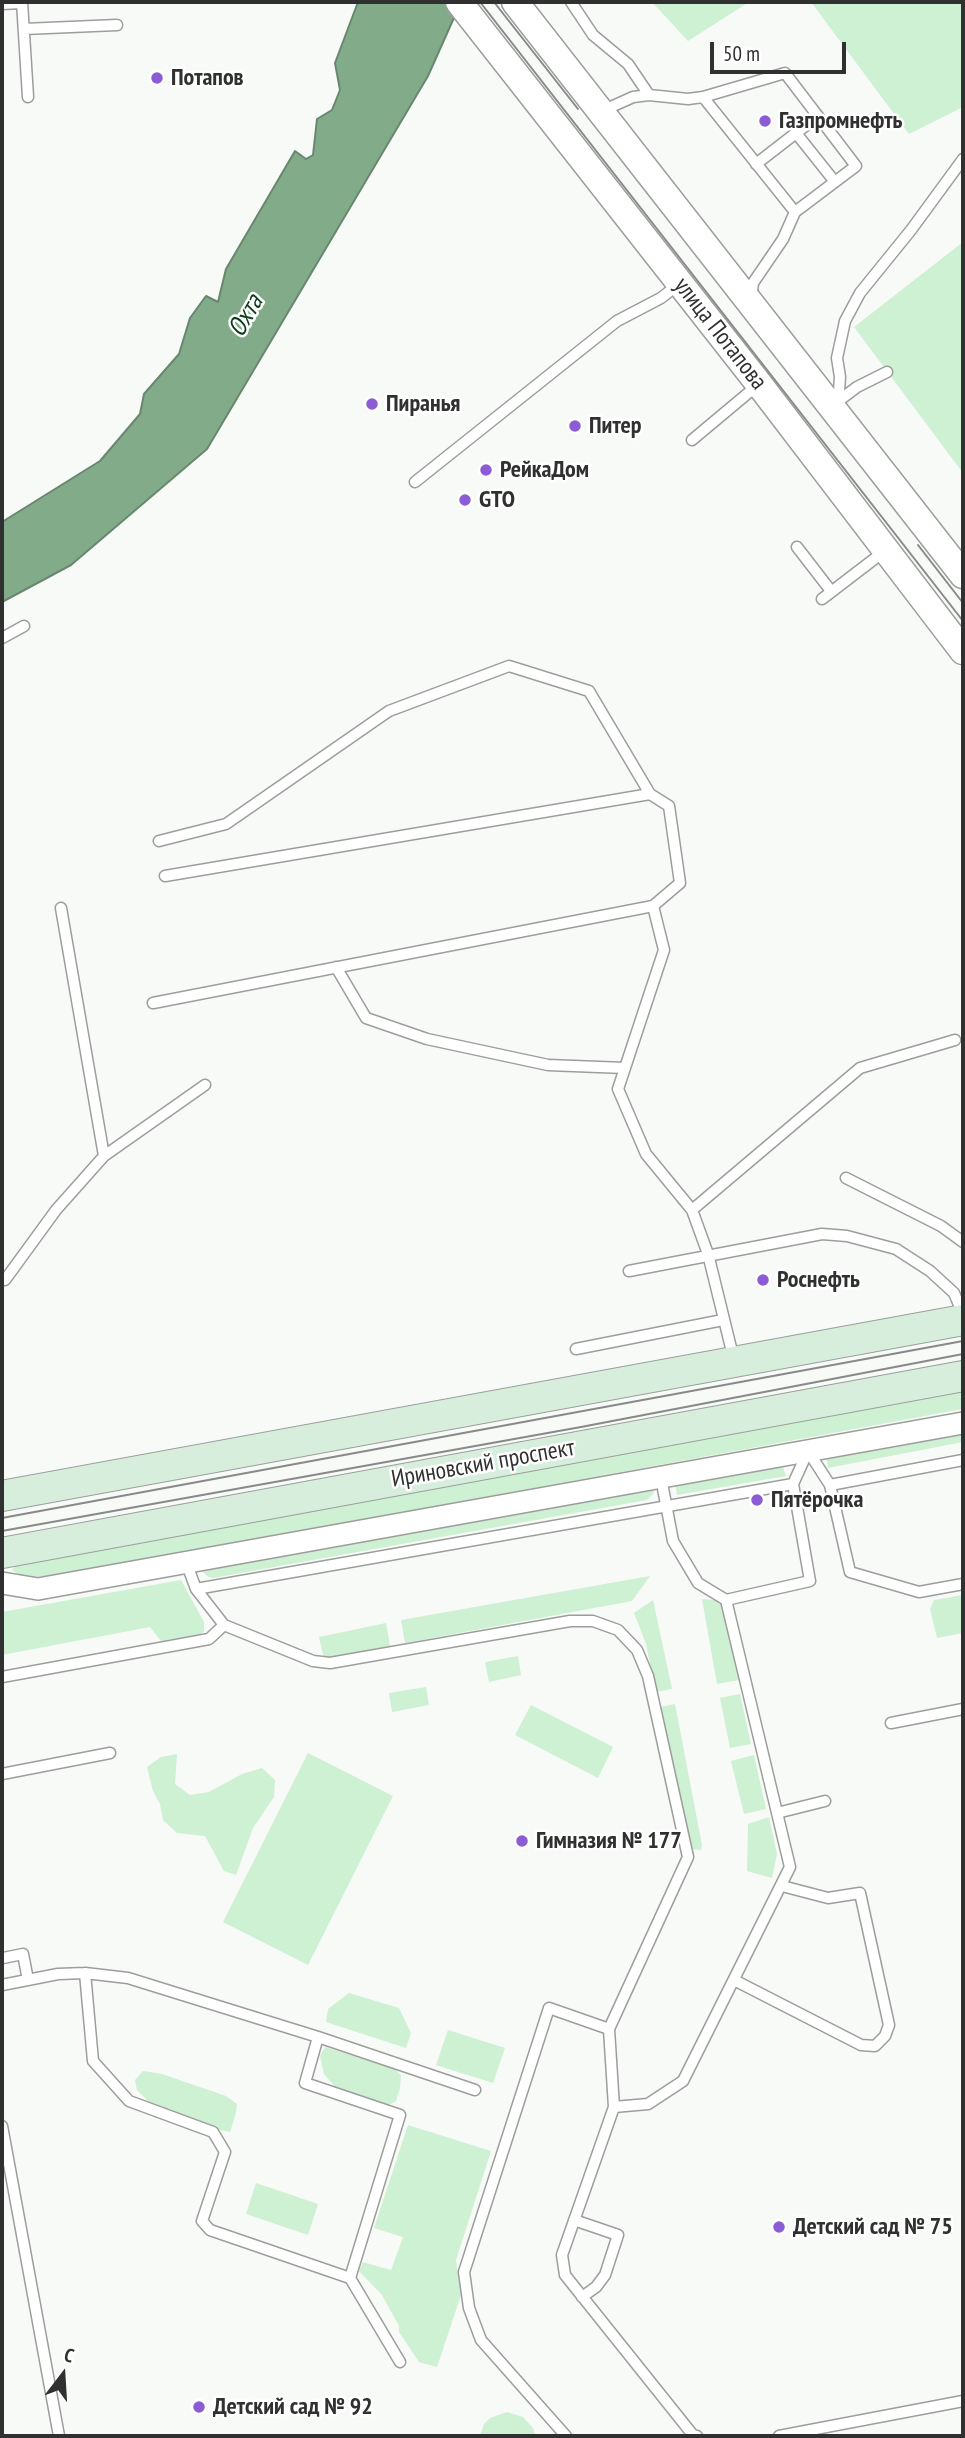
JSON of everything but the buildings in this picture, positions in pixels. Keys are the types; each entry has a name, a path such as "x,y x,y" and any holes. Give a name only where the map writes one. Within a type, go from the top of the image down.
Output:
{"main road":[{"path":"2,1496 963,1320"},
{"name":"Ириновский проспект","path":"2,1553 963,1376"}],"street":[{"name":"улица Потапова","path":"515,2 963,575"},
{"name":"улица Потапова","path":"466,11 759,384 963,651"},
{"path":"2,1583 38,1589 963,1423"}],"lane":[{"path":"2,4 22,2 28,97"},
{"path":"571,2 593,35 628,64 649,95"},
{"path":"24,29 117,25"},
{"path":"602,111 633,97 649,95 688,100 785,73 818,116 856,166 795,212 783,239 753,283 750,305"},
{"path":"703,97 795,212"},
{"path":"756,164 818,116"},
{"path":"796,133 835,182"},
{"path":"831,407 839,391 837,358 845,321 860,293 963,159"},
{"path":"415,482 617,321 661,298 680,283"},
{"path":"831,407 857,387 887,372"},
{"path":"692,440 759,384"},
{"path":"797,547 831,592"},
{"path":"821,599 886,550"},
{"path":"2,638 24,626"},
{"path":"153,1003 653,906 680,883 669,806 650,793 590,691 509,666 389,711 226,824 159,841"},
{"path":"165,876 650,793"},
{"path":"653,906 664,950 618,1089 646,1154 692,1210 708,1254 734,1362"},
{"path":"61,908 104,1156"},
{"path":"336,967 366,1018 427,1040 548,1065 625,1068"},
{"path":"692,1210 860,1068 955,1040"},
{"path":"3,1281 56,1210 104,1156 205,1085"},
{"path":"846,1178 941,1226 963,1242"},
{"path":"629,1270 822,1234 861,1238 896,1249 930,1271 954,1293 963,1314"},
{"path":"576,1349 723,1320"},
{"path":"661,1478 673,1541 698,1583 726,1600 810,1581 793,1484 808,1451"},
{"path":"808,1451 830,1485 850,1572 919,1592 963,1584"},
{"path":"830,1485 963,1460"},
{"path":"196,1588 793,1484"},
{"path":"186,1562 196,1588 223,1625 313,1661 330,1663 570,1621 593,1621 618,1630 637,1650 648,1676 688,1857 609,2029 614,2107 562,2255 565,2275 693,2435 697,2436"},
{"path":"614,2107 648,2104 683,2081 782,1886 789,1867 726,1600"},
{"path":"2,1677 209,1639 223,1625"},
{"path":"891,1723 963,1709"},
{"path":"2,1774 110,1754"},
{"path":"777,1813 825,1801"},
{"path":"734,1980 860,2045 875,2046 885,2036 889,2025 860,1893 828,1898 782,1886"},
{"path":"4,1958 23,1955 27,1980"},
{"path":"85,1973 93,2061 129,2101 213,2132 225,2152 202,2221 210,2230 349,2277 400,2362"},
{"path":"2,1985 58,1974 85,1973 128,1978 318,2037 475,2090"},
{"path":"566,2436 481,2340 468,2308 464,2272 549,2008 609,2029"},
{"path":"318,2037 304,2083 400,2115 349,2277"},
{"path":"2,2126 59,2436"},
{"path":"574,2220 618,2235 605,2275 596,2287 582,2297"},
{"path":"779,2436 963,2401"}],"shaded area":[{"path":"652,2 749,2 688,41"},
{"path":"811,2 963,2 963,107 909,134"},
{"path":"963,242 963,473 854,327"},
{"path":"963,1391 963,1409 51,1577 22,1576 12,1570 16,1565"},
{"path":"963,1430 963,1442 828,1468 826,1455"},
{"path":"782,1464 786,1476 677,1495 675,1483"},
{"path":"653,1487 654,1493 647,1500 213,1578 203,1572 204,1570"},
{"path":"650,1576 632,1601 405,1643 401,1620"},
{"path":"181,1580 204,1622 204,1631 201,1634 161,1641 150,1627 2,1655 2,1612"},
{"path":"963,1595 963,1633 937,1638 930,1609 934,1600"},
{"path":"702,1599 715,1600 725,1609 739,1680 717,1684"},
{"path":"653,1600 672,1689 656,1692 646,1644 634,1613"},
{"path":"386,1623 390,1646 324,1659 319,1637"},
{"path":"518,1656 521,1675 489,1682 485,1662"},
{"path":"426,1687 429,1705 392,1712 389,1693"},
{"path":"740,1694 751,1744 730,1748 720,1698"},
{"path":"675,1704 701,1850 690,1849 659,1712 660,1707"},
{"path":"531,1705 613,1747 598,1778 515,1735"},
{"path":"308,1753 393,1796 308,1965 223,1922"},
{"path":"177,1754 175,1784 190,1795 209,1792 242,1774 262,1768 275,1780 274,1797 253,1828 236,1875 224,1871 205,1836 177,1833 163,1820 147,1767 161,1757"},
{"path":"754,1755 766,1809 744,1814 731,1761"},
{"path":"769,1817 777,1854 772,1878 747,1871 748,1824"},
{"path":"349,1993 399,2008 411,2033 406,2048 326,2022 328,2009"},
{"path":"448,2030 505,2048 493,2083 436,2065"},
{"path":"325,2047 395,2069 401,2075 396,2101 389,2105 337,2089 324,2074 320,2056"},
{"path":"143,2071 162,2074 226,2096 237,2104 230,2132 153,2106 137,2090 135,2080"},
{"path":"408,2125 491,2151 456,2260 461,2295 437,2367 419,2362 399,2332 399,2326 382,2295 359,2271 363,2262 391,2270 403,2237 374,2228"},
{"path":"256,2183 318,2204 308,2235 246,2214"},
{"path":"507,2412 523,2417 533,2428 535,2436 480,2436 484,2424 490,2418"}],"water":[{"name":"Охта","path":"358,2 461,2 428,76 207,449 71,565 2,602 2,522 100,461 140,414 144,394 179,354 190,318 206,296 218,302 226,269 295,151 306,159 313,155 317,119 332,110 340,90 335,63"}],"tram line":[{"path":"480,2 963,621"},
{"path":"494,2 578,109"},
{"path":"918,545 963,603"},
{"path":"2,1518 963,1341"},
{"path":"2,1531 581,1427 963,1354"}],"place":[{"name":"Потапов","path":"157,78"},
{"name":"Газпромнефть","path":"765,121"},
{"name":"Пиранья","path":"372,404"},
{"name":"Питер","path":"575,426"},
{"name":"РейкаДом","path":"486,470"},
{"name":"GTO","path":"465,500"},
{"name":"Роснефть","path":"763,1280"},
{"name":"Пятёрочка","path":"757,1500"},
{"name":"Гимназия № 177","path":"522,1841"},
{"name":"Детский сад № 75","path":"779,2227"},
{"name":"Детский сад № 92","path":"199,2407"}]}
